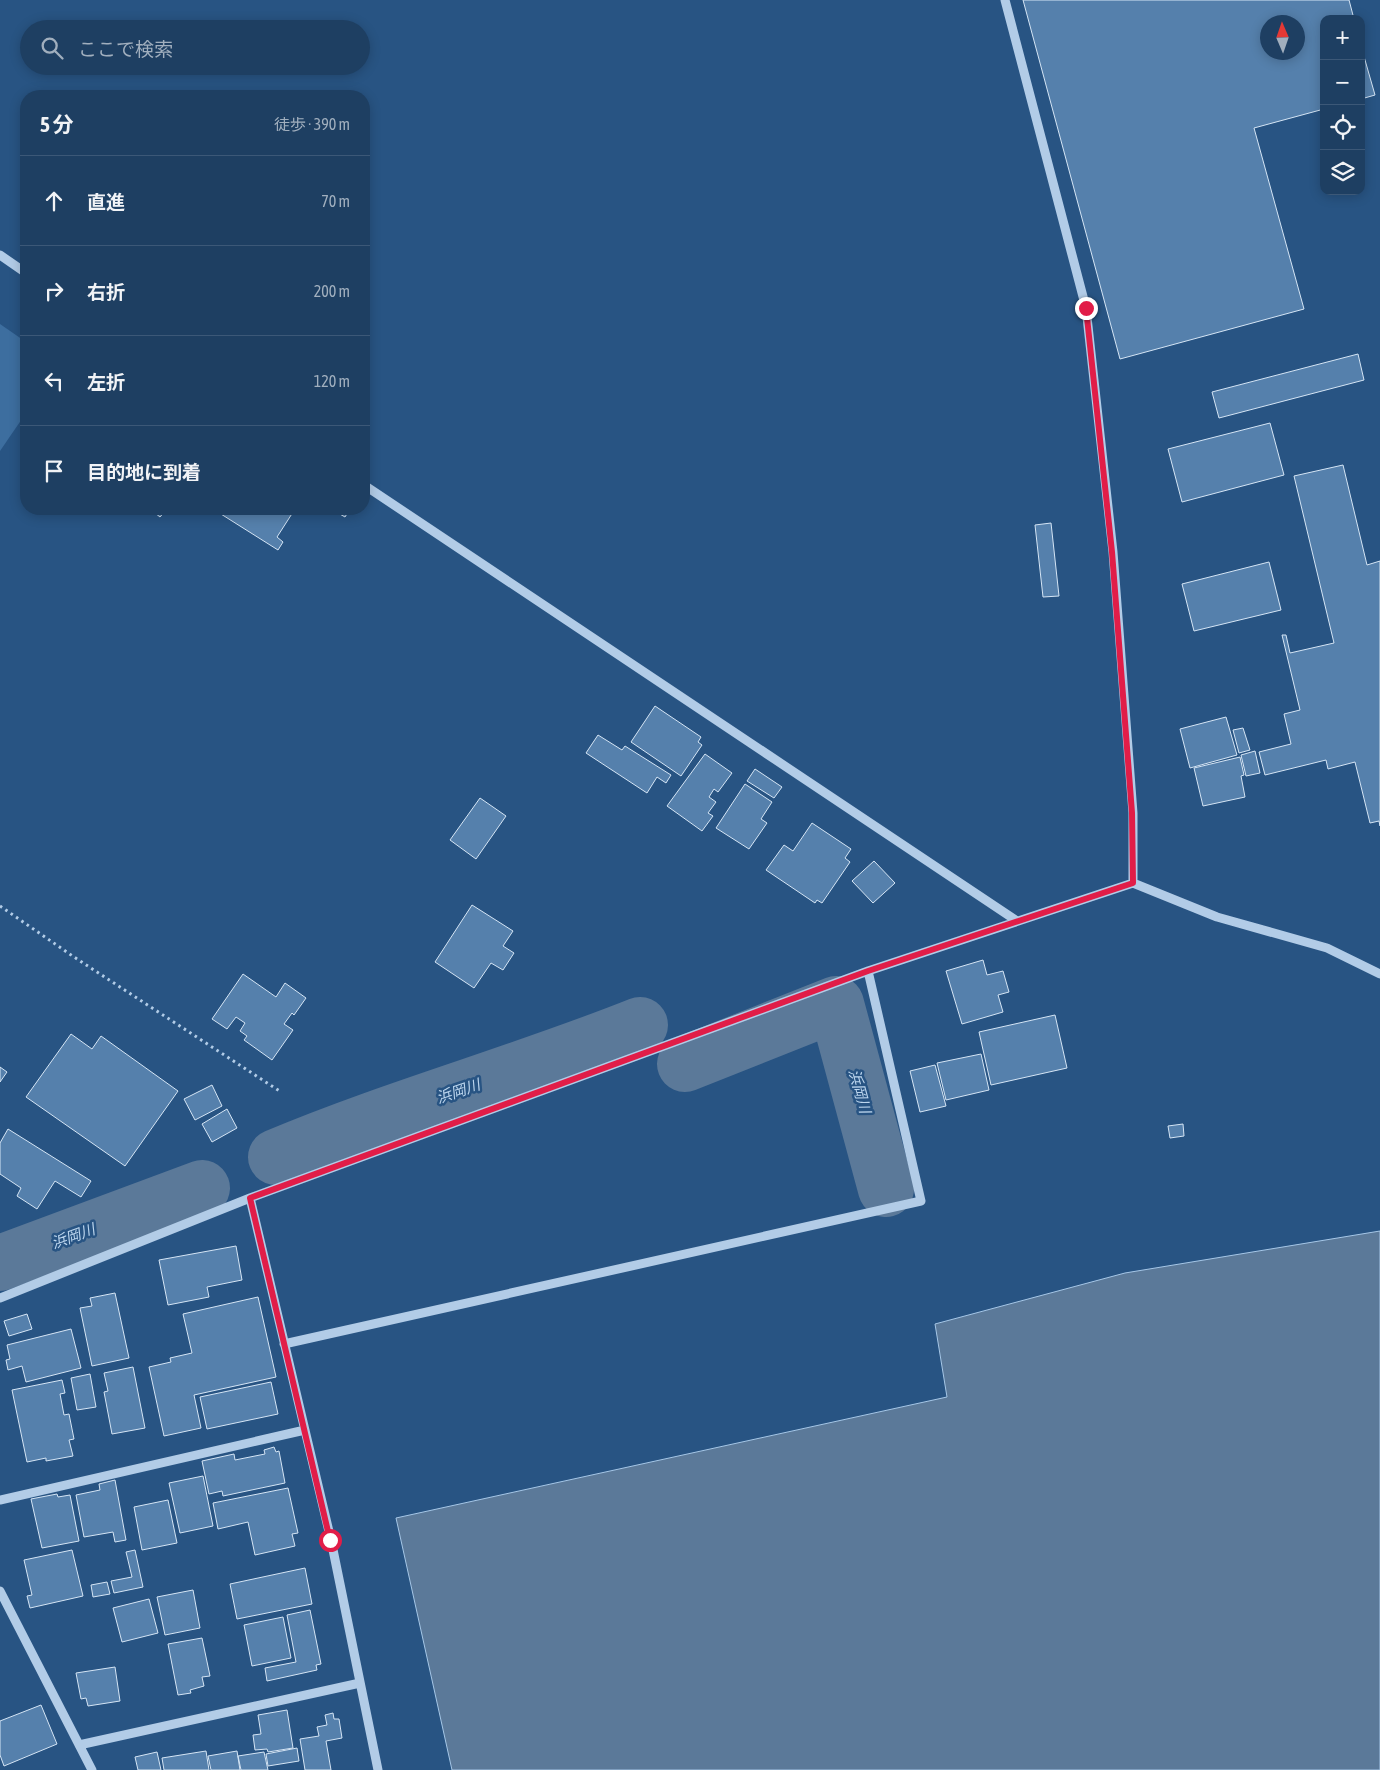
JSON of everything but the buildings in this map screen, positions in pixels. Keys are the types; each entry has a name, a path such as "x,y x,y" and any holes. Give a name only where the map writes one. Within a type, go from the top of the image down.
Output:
{"street":[{"path":"1004,0 1086,308 1112,552 1132,813 1133,883"},
{"path":"0,255 20,269"},
{"path":"370,489 1017,921"},
{"path":"0,1298 250,1198 868,971 1133,883 1217,917 1326,948 1380,974"},
{"path":"284,1344 921,1202 868,971"},
{"path":"250,1198 330,1540 378,1770"},
{"path":"0,1500 305,1430"},
{"path":"0,1591 92,1770"},
{"path":"79,1745 360,1683"}],"path":[{"path":"0,906 74,957 281,1092"}],"shaded area":[{"path":"0,324 20,338 20,422 0,451"},
{"path":"1380,1231 1380,1770 452,1770 396,1518 947,1397 935,1324 1125,1273"}],"waterway":[{"name":"浜岡川","path":"685,1064 836,1004 886,1189"},
{"name":"浜岡川","path":"276,1157 366,1122 549,1059 640,1025"},
{"name":"浜岡川","path":"0,1263 202,1188"}],"route":[{"path":"330,1540 250,1198 868,971 1133,883 1132,813 1112,552 1086,308"}]}
